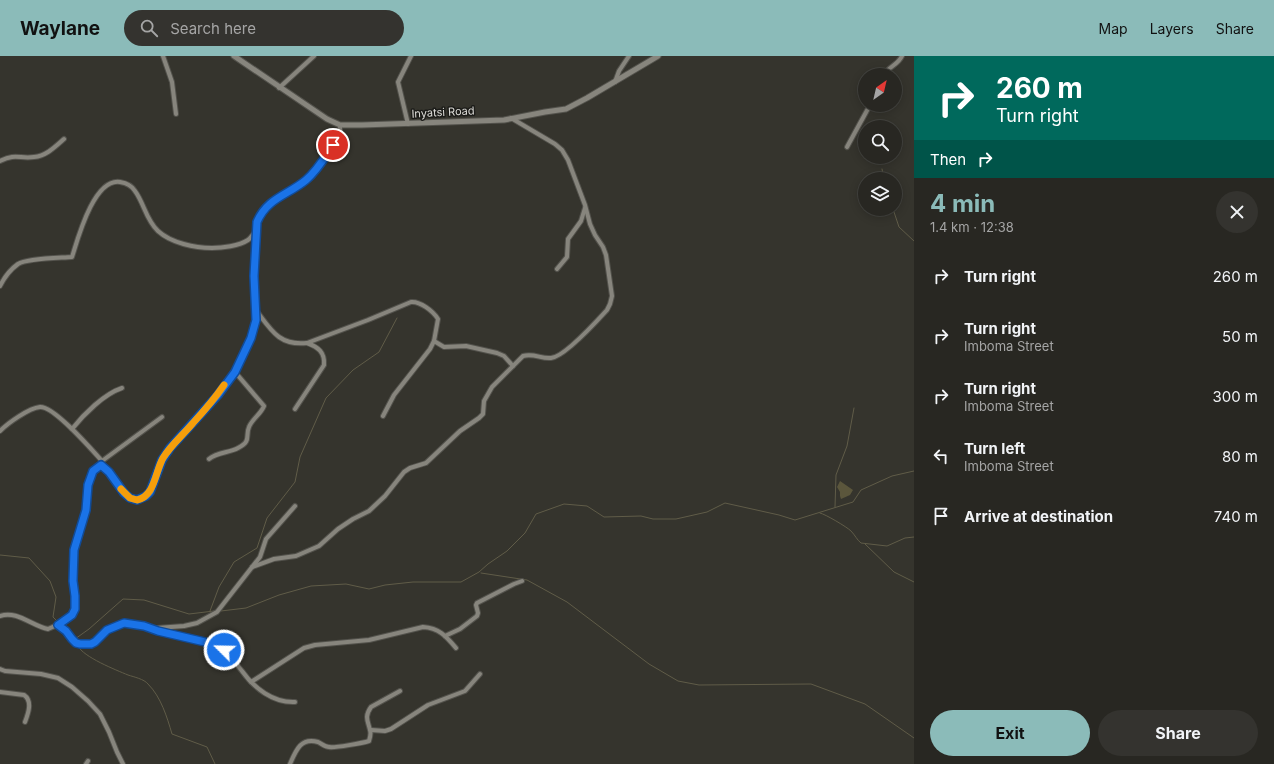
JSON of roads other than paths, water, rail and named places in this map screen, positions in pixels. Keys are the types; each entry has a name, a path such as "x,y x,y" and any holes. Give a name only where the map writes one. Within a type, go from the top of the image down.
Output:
{"street":[{"path":"163,56 172,82 176,114"},
{"name":"Inyatsi Road","path":"234,56 279,88 327,119 340,125 408,124 511,118 566,109 658,56"},
{"path":"279,88 314,56"},
{"path":"408,124 398,82 410,56"},
{"path":"615,82 619,70 629,56"},
{"path":"890,68 898,64 902,56"},
{"path":"847,147 866,112"},
{"path":"252,567 266,561 296,556 319,546 353,519 368,511 385,496 404,472 410,468 426,463 460,430 483,414 484,401 492,386 523,356 531,354 551,358 562,353 607,310 612,296 606,255 603,246 595,235 590,224 585,205 568,160 562,150 555,144 511,118"},
{"path":"1,428 29,411 41,406 52,412 72,429 109,472 124,493 130,498 137,500 146,496 150,492 162,460 170,448 218,395 235,372 255,328 256,310 254,289 256,231 257,222 264,208 306,180 320,165 340,135 340,125"},
{"path":"0,161 13,156 34,157 43,155 64,139"},
{"path":"0,286 2,281 13,268 20,263 30,260 72,257 92,204 100,192 110,183 118,182 127,184 135,190 150,220 158,231 185,245 200,248 216,248 247,240 256,231"},
{"path":"557,269 567,257 568,239 581,221 585,205"},
{"path":"256,310 269,329 282,339 299,344 368,320 411,302 416,301 433,313 438,319 434,341 430,349 394,395 383,416"},
{"path":"434,341 444,347 466,346 504,356 513,366"},
{"path":"295,408 324,365 325,359 322,353 314,345 306,342"},
{"path":"209,459 212,456 243,446 249,437 249,426 264,406 235,372"},
{"path":"72,429 108,395 122,388"},
{"path":"0,616 4,614 16,616 48,629 61,624 72,615 75,609 73,581 74,550 86,510 88,485 93,471 101,463 162,417"},
{"path":"154,629 197,623 217,612 260,557 266,539 295,506"},
{"path":"445,636 460,629 477,616 477,603 522,581"},
{"path":"61,624 72,639 78,644 91,644 107,630 124,623 205,642 224,650 231,655 251,682 268,696 289,702 295,702"},
{"path":"251,682 304,648 315,645 369,640 422,627 431,627 437,630 456,648"},
{"path":"0,669 5,671 41,674 58,678 72,687 100,714 123,764"},
{"path":"371,730 386,731 391,729 428,705 465,691 480,674"},
{"path":"290,764 294,754 303,743 309,741 319,742 328,747 334,747 369,741 371,730 367,722 371,707 400,690"},
{"path":"0,692 27,696 29,704 25,722"}],"waterway":[{"path":"895,216 899,227 914,241"},
{"path":"210,611 219,587 234,562 257,548 267,518 295,482 300,457 326,398 353,370 379,352 397,318"},
{"path":"835,507 836,475 847,446 854,408"},
{"path":"221,611 246,608 279,595 311,586 346,584 369,589 385,585 413,582 461,582 479,572 507,551 525,533 536,514 564,504 587,506 604,517 641,516 653,519 676,519 707,512 725,503 795,520 853,502 861,490 892,476 914,471"},
{"path":"820,513 849,529 861,543 887,546 905,538 914,537"},
{"path":"865,544 894,572 914,582"},
{"path":"0,555 29,558 50,581 56,597 53,617 58,622"},
{"path":"481,573 527,580 567,602 649,664 678,681 699,685 811,684 865,704 914,738"},
{"path":"75,639 89,629 123,599 144,600 189,614 214,611"},
{"path":"66,630 76,641"},
{"path":"78,646 86,654 100,663 146,682 157,695 166,714 172,734 207,747 215,764"}]}
